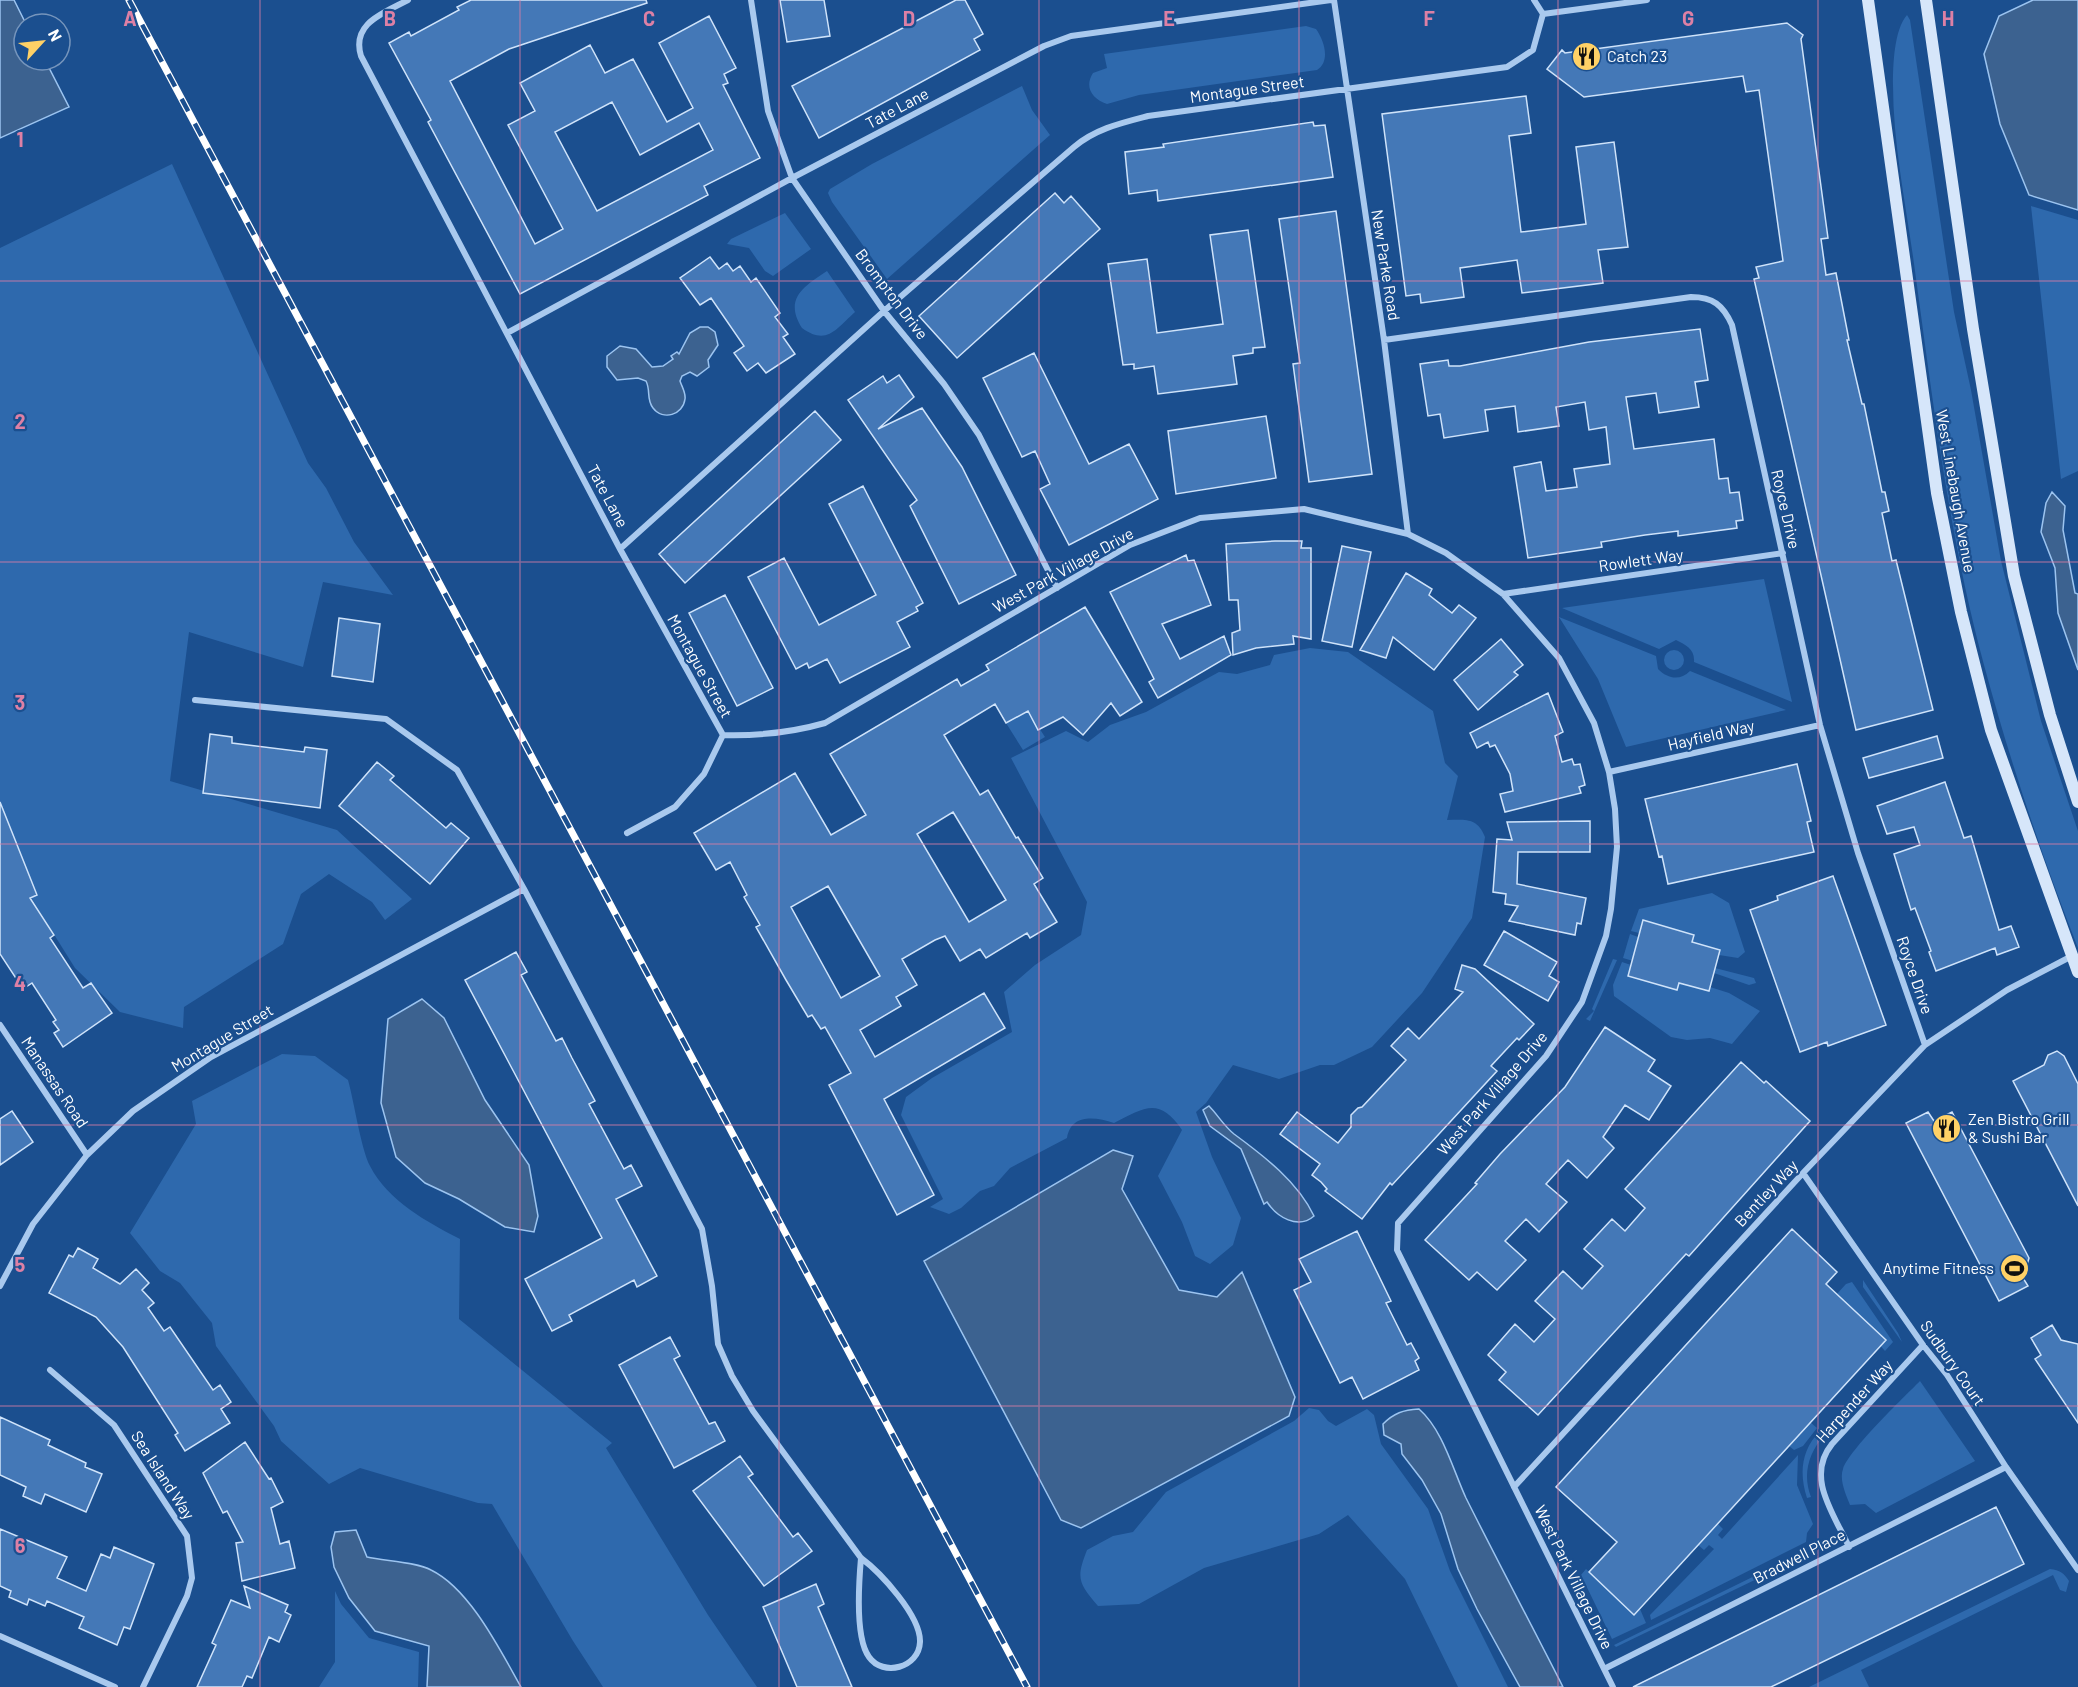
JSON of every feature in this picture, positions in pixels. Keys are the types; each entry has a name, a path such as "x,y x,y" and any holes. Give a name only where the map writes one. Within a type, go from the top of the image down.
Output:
{"main road":[{"name":"West Linebaugh Avenue","path":"1868,0 1937,493 1961,612 1990,730 2070,957 2078,972"},
{"path":"1926,0 1973,329 2014,576 2046,704 2078,802"}],"street":[{"name":"Tate Lane","path":"408,0 365,24 357,46 393,121 620,549 884,311"},
{"name":"Brompton Drive","path":"751,0 768,111 792,178 884,311 944,384 979,435 1057,588"},
{"name":"Tate Lane","path":"507,333 792,178 1023,57 1071,36 1332,0"},
{"name":"New Parke Road","path":"1332,0 1384,340 1408,534"},
{"path":"1534,0 1543,14 1647,0"},
{"name":"Montague Street","path":"884,311 1078,144 1096,133 1116,124 1148,116 1507,67 1533,50 1543,14"},
{"name":"Royce Drive","path":"1384,340 1691,297 1708,297 1726,312 1732,325 1820,725 1857,854 1925,1046"},
{"name":"West Park Village Drive","path":"723,735 770,735 793,732 825,723 1130,545 1200,518 1304,509 1408,534 1461,563 1503,594 1559,658 1594,723 1609,772 1615,809 1617,847 1611,909 1606,936 1582,1002 1546,1056 1398,1223 1397,1250 1613,1687"},
{"name":"Montague Street","path":"620,549 723,735 704,774 675,807 627,833"},
{"name":"Rowlett Way","path":"1503,594 1783,553"},
{"path":"195,700 386,719 457,770 524,889 702,1228 712,1286 718,1344 732,1376 753,1411 861,1558 877,1570 917,1628 920,1643 912,1659 903,1666 892,1669 879,1666 868,1657 863,1643 859,1590 861,1558"},
{"name":"Hayfield Way","path":"1609,772 1820,725"},
{"name":"Montague Street","path":"0,1286 33,1224 87,1155 133,1111 211,1057 524,889"},
{"name":"Bentley Way","path":"1514,1487 1803,1173 1925,1046 2007,990 2070,957"},
{"name":"Manassas Road","path":"0,1025 87,1155"},
{"name":"Sudbury Court","path":"1803,1173 1923,1345 1947,1375 2006,1467 2078,1570"},
{"name":"Harpender Way","path":"1849,1546 1819,1477 1821,1463 1832,1444 1923,1345"},
{"name":"Sea Island Way","path":"50,1370 114,1425 187,1536 192,1578 187,1596 143,1687"},
{"name":"Bradwell Place","path":"1604,1669 2006,1467"},
{"path":"0,1636 115,1687"}],"shaded area":[{"path":"0,0 14,0 20,12 12,12 12,72 51,72 69,107 0,138"},
{"path":"2033,0 2078,0 2078,210 2029,195 2000,124 1984,54 1999,16"},
{"path":"1907,15 1910,20 1954,312 1971,390 2001,561 2041,721 2078,831 2078,948 2051,878 2004,736 1972,616 1952,518 1895,131 1894,58 1899,29"},
{"path":"1306,26 1316,29 1324,44 1324,61 1317,70 1139,95 1107,104 1097,99 1091,92 1089,83 1093,73 1107,68 1104,54"},
{"path":"1022,86 1032,110 1050,135 887,279 832,202 828,193 830,189 872,164"},
{"path":"172,164 308,463 326,488 354,542 393,595 323,582 303,667 189,632 170,781 337,830 412,899 385,920 372,902 329,874 301,894 283,944 184,1007 183,1028 120,1012 75,968 5,856 0,842 0,248"},
{"path":"2031,206 2078,220 2078,471 2061,479"},
{"path":"785,213 811,249 773,276 765,271 749,248 727,244 731,239"},
{"path":"827,271 855,312 831,333 818,335 802,328 795,309 796,301 804,288"},
{"path":"700,327 708,327 715,332 718,345 708,360 709,367 697,376 690,372 682,376 680,381 685,399 681,409 677,412 667,415 657,412 650,401 646,381 638,378 617,380 607,367 607,356 620,346 636,349 652,367 663,366 673,359 671,356 677,352 679,354 690,333"},
{"path":"2052,492 2065,506 2063,530 2075,593 2078,594 2078,670 2058,613 2055,568 2041,532 2046,503"},
{"path":"1764,579 1792,702 1694,662 1691,651 1676,640 1659,649 1562,608"},
{"path":"1559,617 1656,656 1658,669 1670,677 1682,676 1690,671 1786,710 1626,747 1598,679"},
{"path":"1310,648 1348,652 1433,711 1445,763 1458,776 1447,820 1470,821 1478,826 1485,837 1472,918 1422,993 1372,1047 1334,1065 1320,1065 1279,1079 1233,1065 1206,1103 1196,1112 1212,1157 1241,1218 1233,1245 1210,1264 1195,1256 1182,1222 1158,1176 1182,1130 1166,1112 1158,1109 1143,1110 1114,1123 1100,1119 1079,1121 1069,1130 1067,1138 1010,1168 994,1186 980,1191 961,1208 949,1214 930,1207 943,1199 901,1115 906,1097 932,1078 1012,1032 1004,992 1035,965 1081,935 1087,902 1011,758 1066,731 1088,742 1110,725 1146,712 1219,672 1237,674 1270,665 1274,655"},
{"path":"1670,650 1678,650 1684,656 1684,664 1678,670 1670,670 1664,664 1664,656"},
{"path":"1028,711 1045,737 1023,750 1006,723"},
{"path":"1712,893 1729,903 1745,952 1738,958 1719,955 1720,950 1692,942 1694,935 1643,920 1639,933 1631,931 1639,909"},
{"path":"1630,934 1649,941 1633,961 1623,958"},
{"path":"1613,959 1617,960 1590,1021 1586,1019 1594,1011 1592,1009"},
{"path":"1622,962 1631,965 1628,976 1677,990 1679,983 1708,991 1710,987 1729,993 1760,1011 1732,1044 1710,1038 1687,1040 1671,1037 1614,996 1613,985"},
{"path":"1715,968 1754,978 1756,983 1749,985 1714,973"},
{"path":"422,999 444,1018 485,1100 529,1165 538,1216 534,1232 505,1227 459,1199 425,1183 396,1157 381,1103 388,1019"},
{"path":"282,1054 315,1056 348,1080 367,1158 378,1178 387,1190 409,1209 460,1239 459,1319 612,1443 606,1448 708,1615 757,1687 603,1687 492,1504 478,1503 360,1468 329,1484 281,1441 274,1426 216,1346 212,1323 180,1283 160,1271 130,1233 196,1124 192,1101"},
{"path":"1209,1106 1230,1131 1290,1181 1314,1216 1308,1220 1295,1222 1282,1217 1267,1202 1264,1204 1241,1149 1210,1126 1203,1110"},
{"path":"1113,1150 1133,1156 1122,1189 1179,1290 1217,1297 1242,1272 1295,1397 1289,1416 1081,1528 1061,1520 924,1261"},
{"path":"1863,1280 1898,1333 1902,1342 1863,1287"},
{"path":"1852,1282 1893,1342 1885,1351 1836,1295 1846,1284"},
{"path":"1920,1381 1975,1461 1876,1513 1865,1504 1850,1505 1842,1478 1847,1460 1877,1424"},
{"path":"1309,1408 1319,1410 1328,1421 1336,1426 1367,1409 1374,1415 1381,1444 1428,1509 1450,1571 1508,1687 1458,1687 1405,1579 1348,1515 1319,1534 1204,1568 1139,1604 1098,1606 1086,1591 1080,1574 1087,1550 1113,1536 1133,1532 1166,1492 1294,1421"},
{"path":"1419,1409 1441,1439 1466,1498 1563,1687 1520,1687 1458,1569 1441,1514 1422,1480 1402,1454 1401,1444 1384,1435 1383,1424 1391,1417 1403,1411"},
{"path":"1810,1422 1817,1428 1803,1446 1794,1450 1789,1446"},
{"path":"1820,1431 1824,1435 1814,1449 1808,1464 1807,1480 1811,1497 1807,1498 1804,1489 1803,1463 1809,1446"},
{"path":"1798,1455 1797,1485 1813,1524 1807,1533 1806,1542 1651,1620 1650,1615 1714,1549 1709,1545 1704,1550 1698,1545 1703,1540 1654,1496 1717,1523 1723,1529 1718,1535 1722,1539"},
{"path":"356,1530 367,1557 425,1567 459,1591 494,1639 521,1687 427,1687 429,1646 375,1631 349,1598 334,1567 331,1547 335,1532"},
{"path":"1787,1560 1788,1564 1616,1647 1614,1645"},
{"path":"1586,1569 1634,1615 1640,1609 1646,1623 1612,1639 1581,1575"},
{"path":"2050,1569 2059,1571 2067,1578 2069,1581 2066,1592 2060,1590 2053,1575 1861,1670 1869,1687 1809,1687"},
{"path":"335,1591 341,1604 369,1638 419,1652 418,1687 319,1687 335,1662"}],"building":[{"path":"471,0 646,0 647,3 509,49 450,81 535,244 563,229 508,125 535,111 520,83 590,45 605,73 633,59 667,122 693,108 659,43 709,16 736,68 724,74 728,83 723,85 760,158 704,186 708,195 520,294 428,122 431,120 389,43 409,32 411,36 459,10 457,7","holes":["612,102 640,155 699,123 713,150 597,211 555,132"]},
{"path":"780,0 824,0 830,36 787,42"},
{"path":"956,0 965,0 983,34 974,39 980,50 819,138 792,86"},
{"path":"1787,23 1803,35 1801,39 1828,238 1821,239 1826,275 1836,273 1849,340 1847,340 1862,404 1864,404 1882,492 1885,492 1889,511 1882,513 1892,561 1896,560 1933,710 1856,730 1754,279 1759,278 1756,267 1783,261 1759,90 1746,92 1743,76 1584,97 1547,69 1562,50 1565,53"},
{"path":"1526,96 1531,133 1509,136 1521,232 1586,224 1576,147 1614,142 1628,247 1598,250 1603,283 1522,293 1517,260 1460,268 1464,297 1421,303 1420,294 1406,296 1382,114"},
{"path":"1313,122 1314,126 1325,125 1333,177 1158,201 1157,190 1129,194 1125,152 1164,147 1163,144"},
{"path":"1055,193 1064,203 1071,196 1100,229 957,358 919,316"},
{"path":"1336,211 1372,474 1309,482 1293,364 1300,363 1279,219"},
{"path":"1248,230 1265,347 1253,348 1253,353 1233,356 1237,384 1158,394 1154,366 1134,369 1134,364 1123,365 1108,264 1147,259 1157,333 1223,324 1210,235"},
{"path":"710,257 719,269 727,263 733,271 740,266 751,282 756,278 780,313 775,317 788,334 783,337 795,354 766,373 758,363 747,371 734,353 744,346 711,298 700,305 680,278"},
{"path":"1700,329 1708,380 1695,382 1699,407 1659,413 1656,393 1626,397 1634,449 1714,439 1719,479 1728,478 1730,493 1739,492 1743,520 1736,521 1737,528 1678,536 1678,531 1645,535 1601,542 1602,547 1528,558 1514,467 1541,462 1546,491 1577,487 1574,469 1610,464 1606,427 1589,430 1585,402 1556,407 1559,426 1518,432 1515,406 1485,410 1488,431 1444,438 1440,414 1428,416 1420,364 1448,360 1449,366 1460,366 1589,342"},
{"path":"1034,353 1089,464 1129,444 1158,499 1069,545 1040,489 1050,484 1035,451 1022,457 983,378"},
{"path":"899,375 914,397 878,429 922,408 962,467 1016,575 959,604 910,506 917,500 848,400 883,376 887,383"},
{"path":"815,411 841,440 685,583 659,554"},
{"path":"1266,416 1276,478 1176,494 1168,431"},
{"path":"863,486 923,603 916,607 918,611 897,622 910,647 840,683 827,659 809,668 807,663 796,669 748,577 784,558 819,625 876,595 829,504"},
{"path":"1302,541 1301,548 1311,548 1311,639 1293,636 1294,644 1256,648 1233,655 1232,633 1240,630 1238,600 1229,600 1226,544"},
{"path":"1342,546 1371,552 1352,647 1322,641"},
{"path":"1186,555 1188,561 1194,560 1211,605 1162,624 1180,659 1224,636 1231,655 1158,698 1149,682 1154,679 1110,592"},
{"path":"1406,573 1432,589 1429,595 1452,613 1459,605 1476,618 1434,670 1393,637 1386,658 1360,650"},
{"path":"725,595 773,688 737,706 689,613"},
{"path":"1085,607 1142,702 1120,716 1111,703 1083,735 1063,717 1038,730 1028,711 1006,723 995,704 944,735 980,795 988,790 1043,878 1034,884 1057,922 1030,938 1027,933 986,958 980,949 960,961 945,936 935,940 902,959 917,985 896,997 901,1006 860,1030 875,1057 984,993 1005,1028 884,1099 934,1195 897,1215 829,1085 851,1073 825,1027 821,1029 812,1015 808,1017 786,980 756,927 760,925 744,897 747,895 730,862 716,870 694,833 795,773 831,835 866,815 830,754 957,679 961,686 989,670 986,665","holes":["953,812 1006,900 969,922 917,834","828,886 880,976 841,998 791,907"]},
{"path":"339,618 380,624 373,682 332,676"},
{"path":"1501,639 1523,665 1514,672 1518,675 1478,710 1454,680"},
{"path":"1548,693 1563,732 1555,736 1562,762 1572,759 1574,765 1580,764 1585,785 1579,787 1581,793 1505,812 1500,794 1513,791 1510,774 1495,745 1490,747 1488,742 1477,748 1470,733"},
{"path":"210,734 232,737 232,743 304,752 305,747 327,750 320,808 203,793"},
{"path":"1937,736 1943,758 1869,778 1863,758"},
{"path":"377,762 394,776 390,780 446,828 451,823 469,838 430,884 339,806"},
{"path":"1797,764 1811,821 1807,822 1814,852 1668,884 1645,799"},
{"path":"1945,782 1964,838 1971,836 1999,930 2011,926 2019,947 1997,955 1995,948 1936,971 1915,908 1911,910 1894,854 1920,845 1914,827 1887,834 1877,806"},
{"path":"0,802 37,895 30,898 54,935 50,938 83,988 91,983 112,1013 63,1047 54,1033 59,1030 53,1022 56,1020 32,983 23,989 0,954"},
{"path":"1590,821 1590,852 1518,852 1517,884 1586,898 1581,924 1577,923 1575,935 1509,921 1518,906 1505,904 1506,894 1493,892 1497,839 1512,840 1507,822"},
{"path":"1833,876 1886,1025 1828,1046 1827,1042 1800,1052 1750,910 1778,900 1777,896"},
{"path":"1643,920 1694,935 1692,942 1720,950 1709,991 1679,983 1677,990 1628,976"},
{"path":"1504,931 1557,962 1549,976 1559,982 1548,1001 1484,965"},
{"path":"516,952 527,972 521,975 556,1041 562,1038 595,1101 589,1104 624,1169 631,1165 642,1186 616,1199 657,1276 637,1287 634,1280 569,1315 572,1321 552,1331 525,1279 602,1238 465,980"},
{"path":"1462,965 1475,969 1534,1024 1519,1040 1517,1038 1491,1066 1497,1071 1392,1185 1390,1183 1362,1219 1325,1191 1327,1189 1312,1175 1320,1164 1280,1134 1297,1112 1338,1143 1351,1127 1351,1115 1362,1107 1406,1060 1391,1046 1408,1028 1419,1039 1463,992 1455,989"},
{"path":"1605,1027 1655,1060 1648,1071 1671,1086 1649,1120 1625,1105 1603,1137 1614,1148 1587,1178 1568,1160 1546,1184 1567,1202 1539,1232 1526,1219 1505,1241 1526,1260 1497,1290 1477,1272 1469,1280 1425,1240 1477,1184 1475,1183 1500,1154 1565,1087"},
{"path":"2057,1051 2064,1056 2078,1084 2078,1206 2013,1081 2044,1065 2048,1055"},
{"path":"1741,1062 1764,1083 1766,1081 1810,1121 1689,1256 1686,1254 1538,1415 1499,1380 1506,1372 1488,1355 1515,1324 1534,1342 1555,1319 1535,1301 1563,1271 1582,1289 1603,1266 1584,1249 1612,1219 1625,1231 1645,1208 1625,1189"},
{"path":"12,1111 33,1142 0,1165 0,1119"},
{"path":"1928,1112 1934,1121 1952,1112 2029,1258 2023,1278 2028,1286 1999,1301 1906,1123"},
{"path":"1792,1229 1837,1272 1826,1284 1886,1340 1634,1615 1589,1572 1617,1542 1556,1487"},
{"path":"1357,1231 1391,1301 1386,1303 1407,1345 1411,1343 1419,1358 1415,1361 1419,1370 1363,1399 1352,1377 1340,1383 1294,1290 1311,1282 1299,1259"},
{"path":"78,1248 98,1259 93,1268 120,1284 136,1269 149,1283 142,1290 154,1303 148,1308 164,1331 170,1327 213,1390 220,1385 231,1402 221,1409 230,1423 185,1451 175,1435 178,1433 123,1347 96,1317 49,1293 69,1255 73,1257"},
{"path":"2052,1325 2061,1340 2078,1344 2078,1423 2035,1359 2041,1355 2031,1338"},
{"path":"670,1337 680,1356 674,1359 709,1424 715,1422 725,1441 674,1468 619,1365"},
{"path":"0,1417 50,1440 48,1445 86,1463 85,1467 102,1474 86,1512 45,1494 41,1504 23,1496 26,1487 0,1475"},
{"path":"245,1442 269,1479 271,1478 283,1502 271,1508 280,1544 289,1541 295,1568 242,1581 236,1543 243,1542 227,1511 223,1513 203,1473"},
{"path":"740,1456 753,1474 748,1477 793,1537 798,1533 812,1551 764,1586 693,1491"},
{"path":"1996,1507 2024,1564 1771,1687 1633,1687"},
{"path":"0,1529 67,1557 57,1578 86,1591 101,1554 110,1558 114,1547 154,1564 130,1629 124,1627 117,1645 79,1628 84,1617 47,1601 45,1606 29,1599 27,1605 9,1597 11,1591 0,1586"},
{"path":"816,1584 824,1604 818,1607 852,1687 797,1687 763,1607"},
{"path":"244,1586 288,1605 285,1612 291,1615 279,1642 269,1637 252,1678 247,1676 242,1687 197,1687 216,1645 212,1643 231,1600 250,1608"}],"railway":[{"path":"129,0 1027,1687"}],"place":[{"name":"Catch 23","path":"1586,56"},
{"name":"Zen Bistro Grill & Sushi Bar","path":"1947,1128"},
{"name":"Anytime Fitness","path":"2015,1268"}]}
